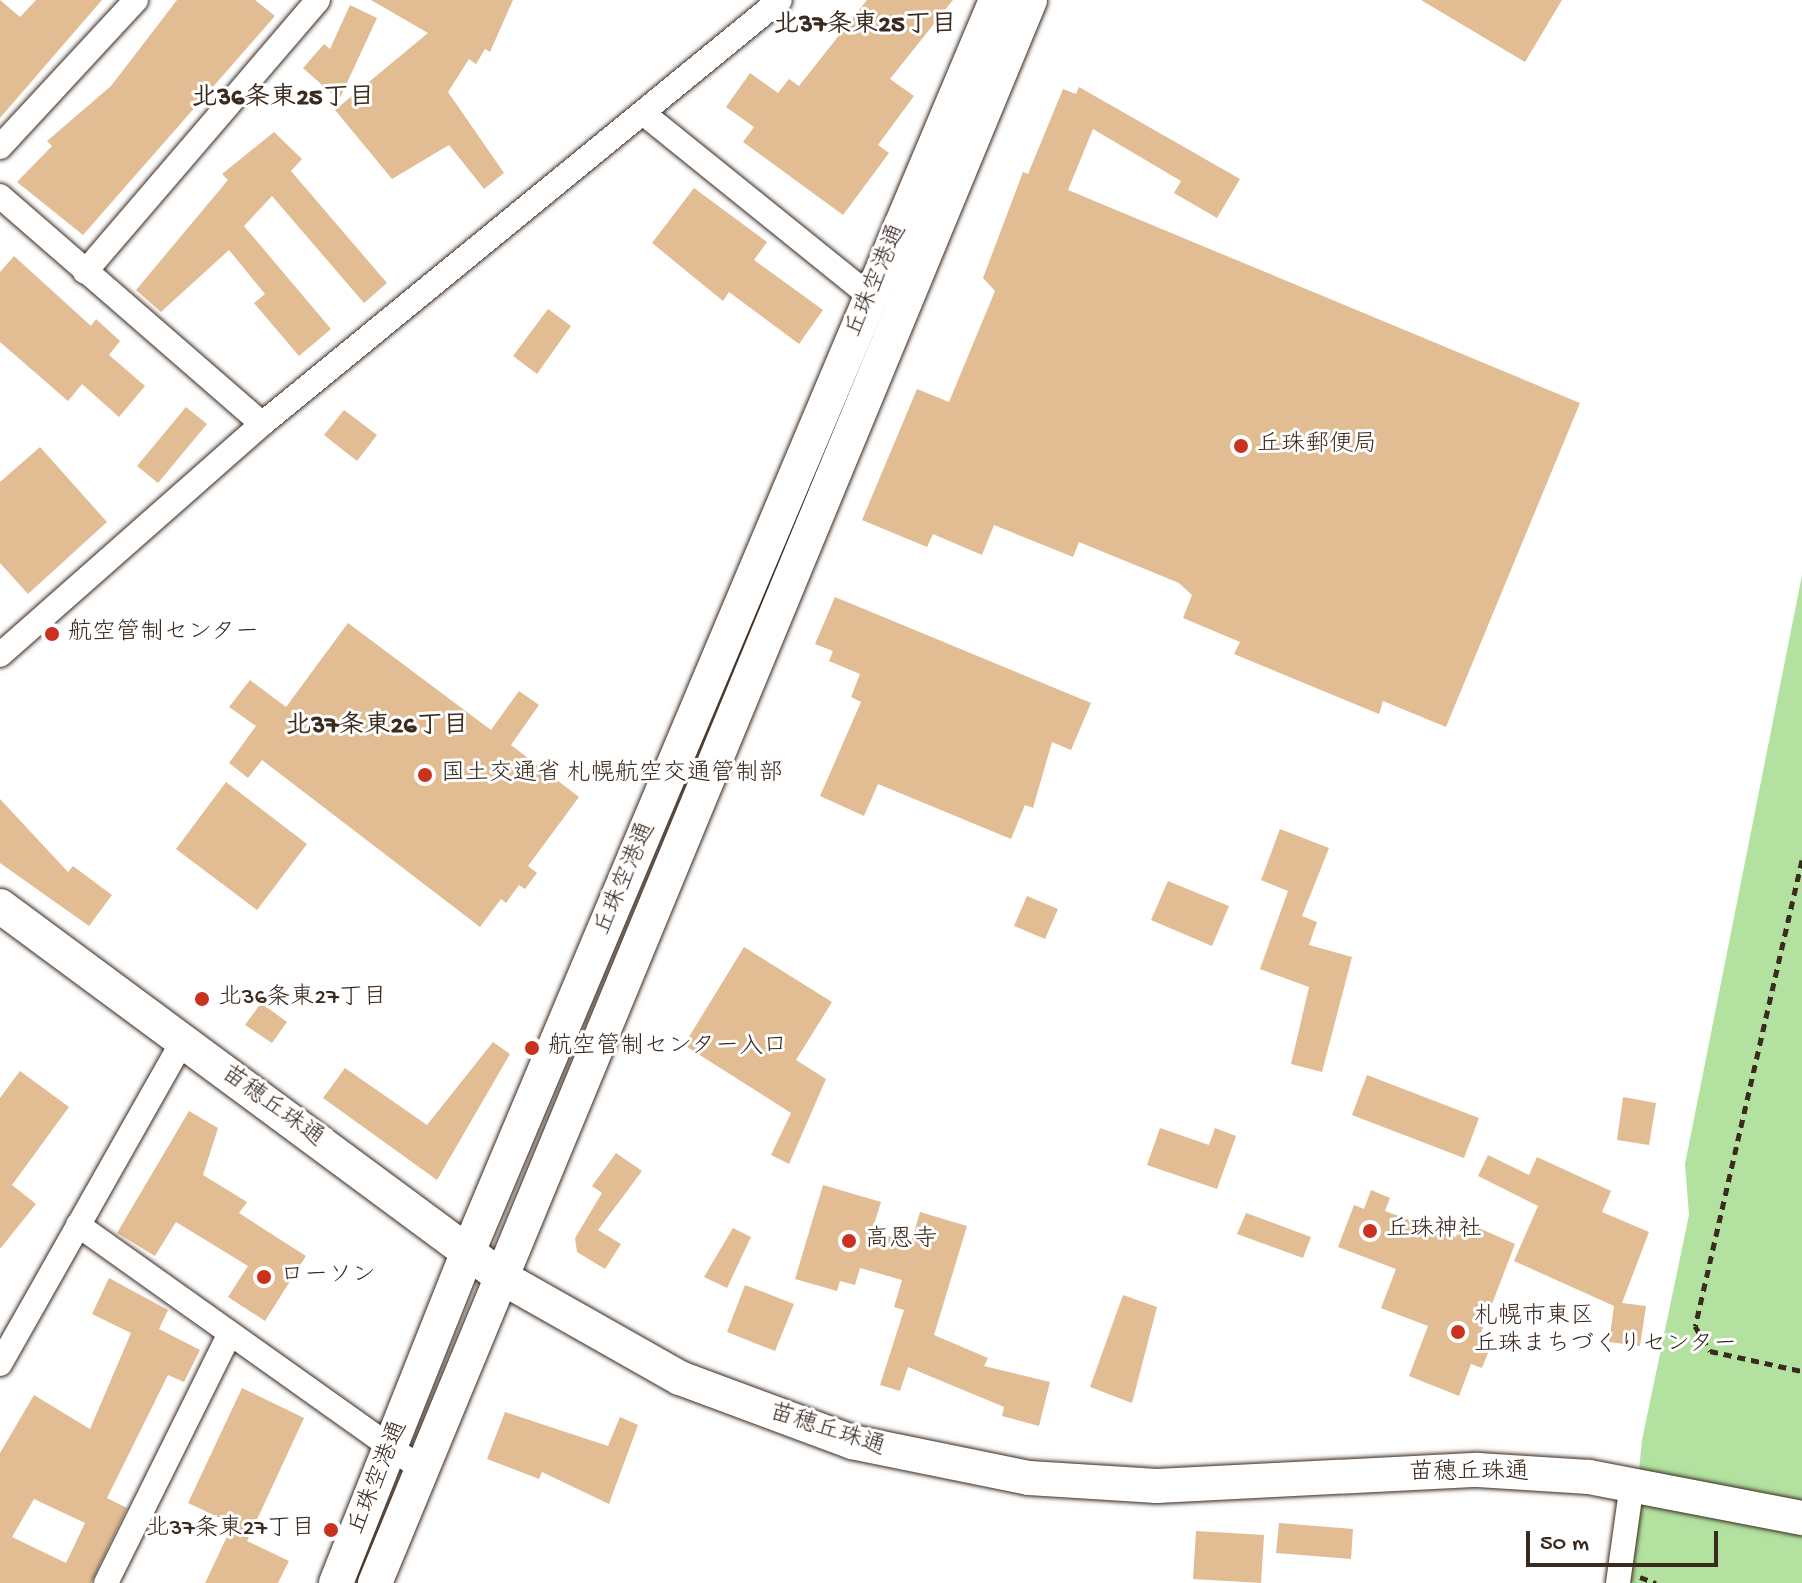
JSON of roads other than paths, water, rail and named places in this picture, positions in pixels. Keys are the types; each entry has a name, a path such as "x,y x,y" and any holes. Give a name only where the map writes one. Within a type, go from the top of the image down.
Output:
{"main road":[{"name":"丘珠空港通","path":"336,1583 468,1252 996,0"},
{"name":"丘珠空港通","path":"375,1583 1030,0"},
{"name":"苗穂丘珠通","path":"0,906 503,1278 680,1378 852,1442 921,1459 1029,1478 1157,1486 1478,1470 1632,1483 1802,1518"}],"street":[{"path":"0,147 136,0"},
{"path":"85,272 318,0"},
{"path":"0,655 262,424 780,0"},
{"path":"643,113 870,296"},
{"path":"0,196 262,424"},
{"path":"4,1347 183,1041"},
{"path":"78,1225 390,1451 423,1470"},
{"path":"106,1583 229,1335"},
{"path":"1618,1583 1632,1483"}],"place":[{"name":"丘珠郵便局","path":"1241,446"},
{"name":"航空管制センター","path":"52,634"},
{"name":"国土交通省 札幌航空交通管制部","path":"425,775"},
{"name":"北36条東27丁目","path":"202,999"},
{"name":"航空管制センター入口","path":"532,1048"},
{"name":"丘珠神社","path":"1370,1231"},
{"name":"高恩寺","path":"849,1241"},
{"name":"ローソン","path":"264,1277"},
{"name":"札幌市東区 丘珠まちづくりセンター","path":"1458,1332"},
{"name":"北37条東27丁目","path":"331,1530"}],"district":[{"name":"北37条東25丁目","path":"865,27"},
{"name":"北36条東25丁目","path":"283,100"},
{"name":"北37条東26丁目","path":"377,728"}]}
